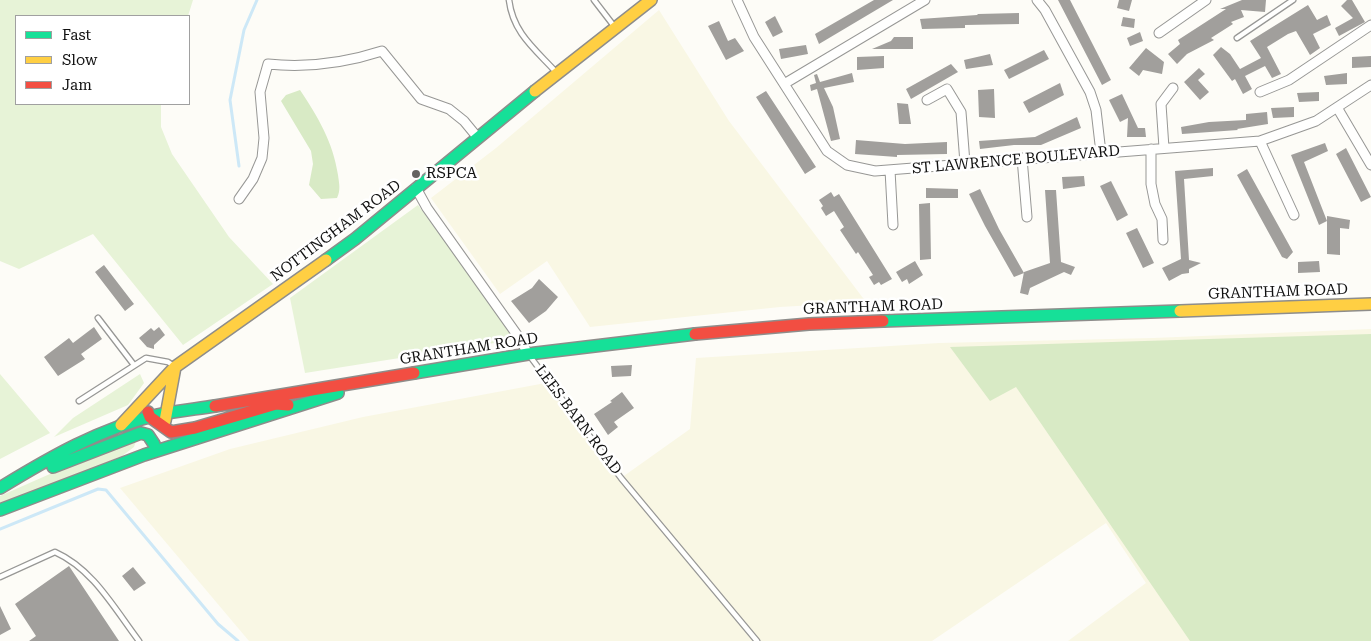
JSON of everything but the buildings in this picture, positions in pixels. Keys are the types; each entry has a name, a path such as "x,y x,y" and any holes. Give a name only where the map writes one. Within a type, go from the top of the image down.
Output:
{"main road":[{"name":"NOTTINGHAM ROAD","path":"121,425 145,400 155,383 355,239 557,73 650,0"},
{"name":"GRANTHAM ROAD","path":"0,489 49,457 83,440 121,425 150,417 528,354 662,337 809,324 1371,304"},
{"path":"144,455 154,444 163,428 168,394 175,367"},
{"name":"GRANTHAM ROAD","path":"0,510 144,455 381,378"},
{"path":"145,400 150,417 171,432 276,404 302,405"},
{"path":"0,489 80,455 141,433 148,435 154,444"}],"street":[{"name":"ST LAWRENCE BOULEVARD","path":"737,0 754,37 822,144 837,159 856,167 875,171 1022,158 1260,141 1316,122 1371,85"},
{"path":"784,84 925,0"},
{"path":"1037,0 1045,10 1090,92 1096,110 1101,152"},
{"path":"1159,33 1206,0"},
{"path":"1260,92 1289,80 1371,26"},
{"path":"239,199 253,180 262,158 264,138 260,92 268,64 305,67 363,57 382,51 421,99 449,109 464,121 478,138"},
{"path":"1164,148 1161,104 1173,88"},
{"path":"927,100 947,89 961,112 965,163"},
{"path":"1338,109 1371,164"},
{"path":"1260,141 1294,215"},
{"path":"1151,149 1151,184 1155,204 1162,219 1163,240"},
{"path":"1022,158 1027,217"},
{"path":"890,170 892,224"},
{"name":"LEES BARN ROAD","path":"416,188 427,208 520,339 528,354"}],"lane":[{"path":"509,0 513,17 522,36 557,73"},
{"path":"594,0 615,27"},
{"path":"1237,38 1293,0"},
{"path":"98,318 134,364"},
{"name":"LEES BARN ROAD","path":"528,354 621,478 757,641"},
{"path":"79,401 146,358 168,362 175,367"},
{"path":"0,577 55,552 64,556 72,560 99,586 138,641"}],"shaded area":[{"path":"659,10 729,121 866,302 780,307 590,327 547,261 500,294 431,198 496,148"},
{"path":"1371,329 1371,641 1068,641 1146,583 1106,523 932,641 249,641 120,488 230,449 363,417 551,382 621,478 690,429 696,358 939,343 1153,338"}],"green space":[{"path":"0,0 193,0 188,15 15,15 15,105 161,105 161,127 172,154 229,237 273,284 183,345 93,234 19,269 0,261"},
{"path":"300,90 319,120 329,141 336,163 339,184 337,198 321,199 309,185 313,164 311,151 281,101 286,95"},
{"path":"418,205 510,329 513,340 305,373 290,298"},
{"path":"1371,334 1371,641 1190,641 1016,387 990,401 950,347"},
{"path":"0,374 50,433 0,459"},
{"path":"140,374 144,383 128,405 54,437 73,418"},
{"path":"136,441 134,447 122,456 0,506 0,496 59,470"}],"waterway":[{"path":"239,166 230,100 244,30 257,0"},
{"path":"0,529 98,489 106,490 218,624 238,641"}],"traffic: fast":[{"path":"326,260 355,239 535,91"},
{"path":"883,321 1180,311"},
{"path":"414,373 528,354 695,334"},
{"path":"0,510 144,455 338,393"},
{"path":"0,488 56,455 116,428 157,415 215,406"},
{"path":"53,467 141,433 148,435 154,444"}],"traffic: slow":[{"path":"535,91 651,0"},
{"path":"121,425 175,367 326,260"},
{"path":"1180,311 1371,304"},
{"path":"165,421 175,367"}],"traffic: jam":[{"path":"695,334 809,324 883,321"},
{"path":"215,406 414,373"},
{"path":"148,412 150,417 171,432 195,428 276,404 288,405"}],"place":[{"name":"RSPCA","path":"416,174"}]}
